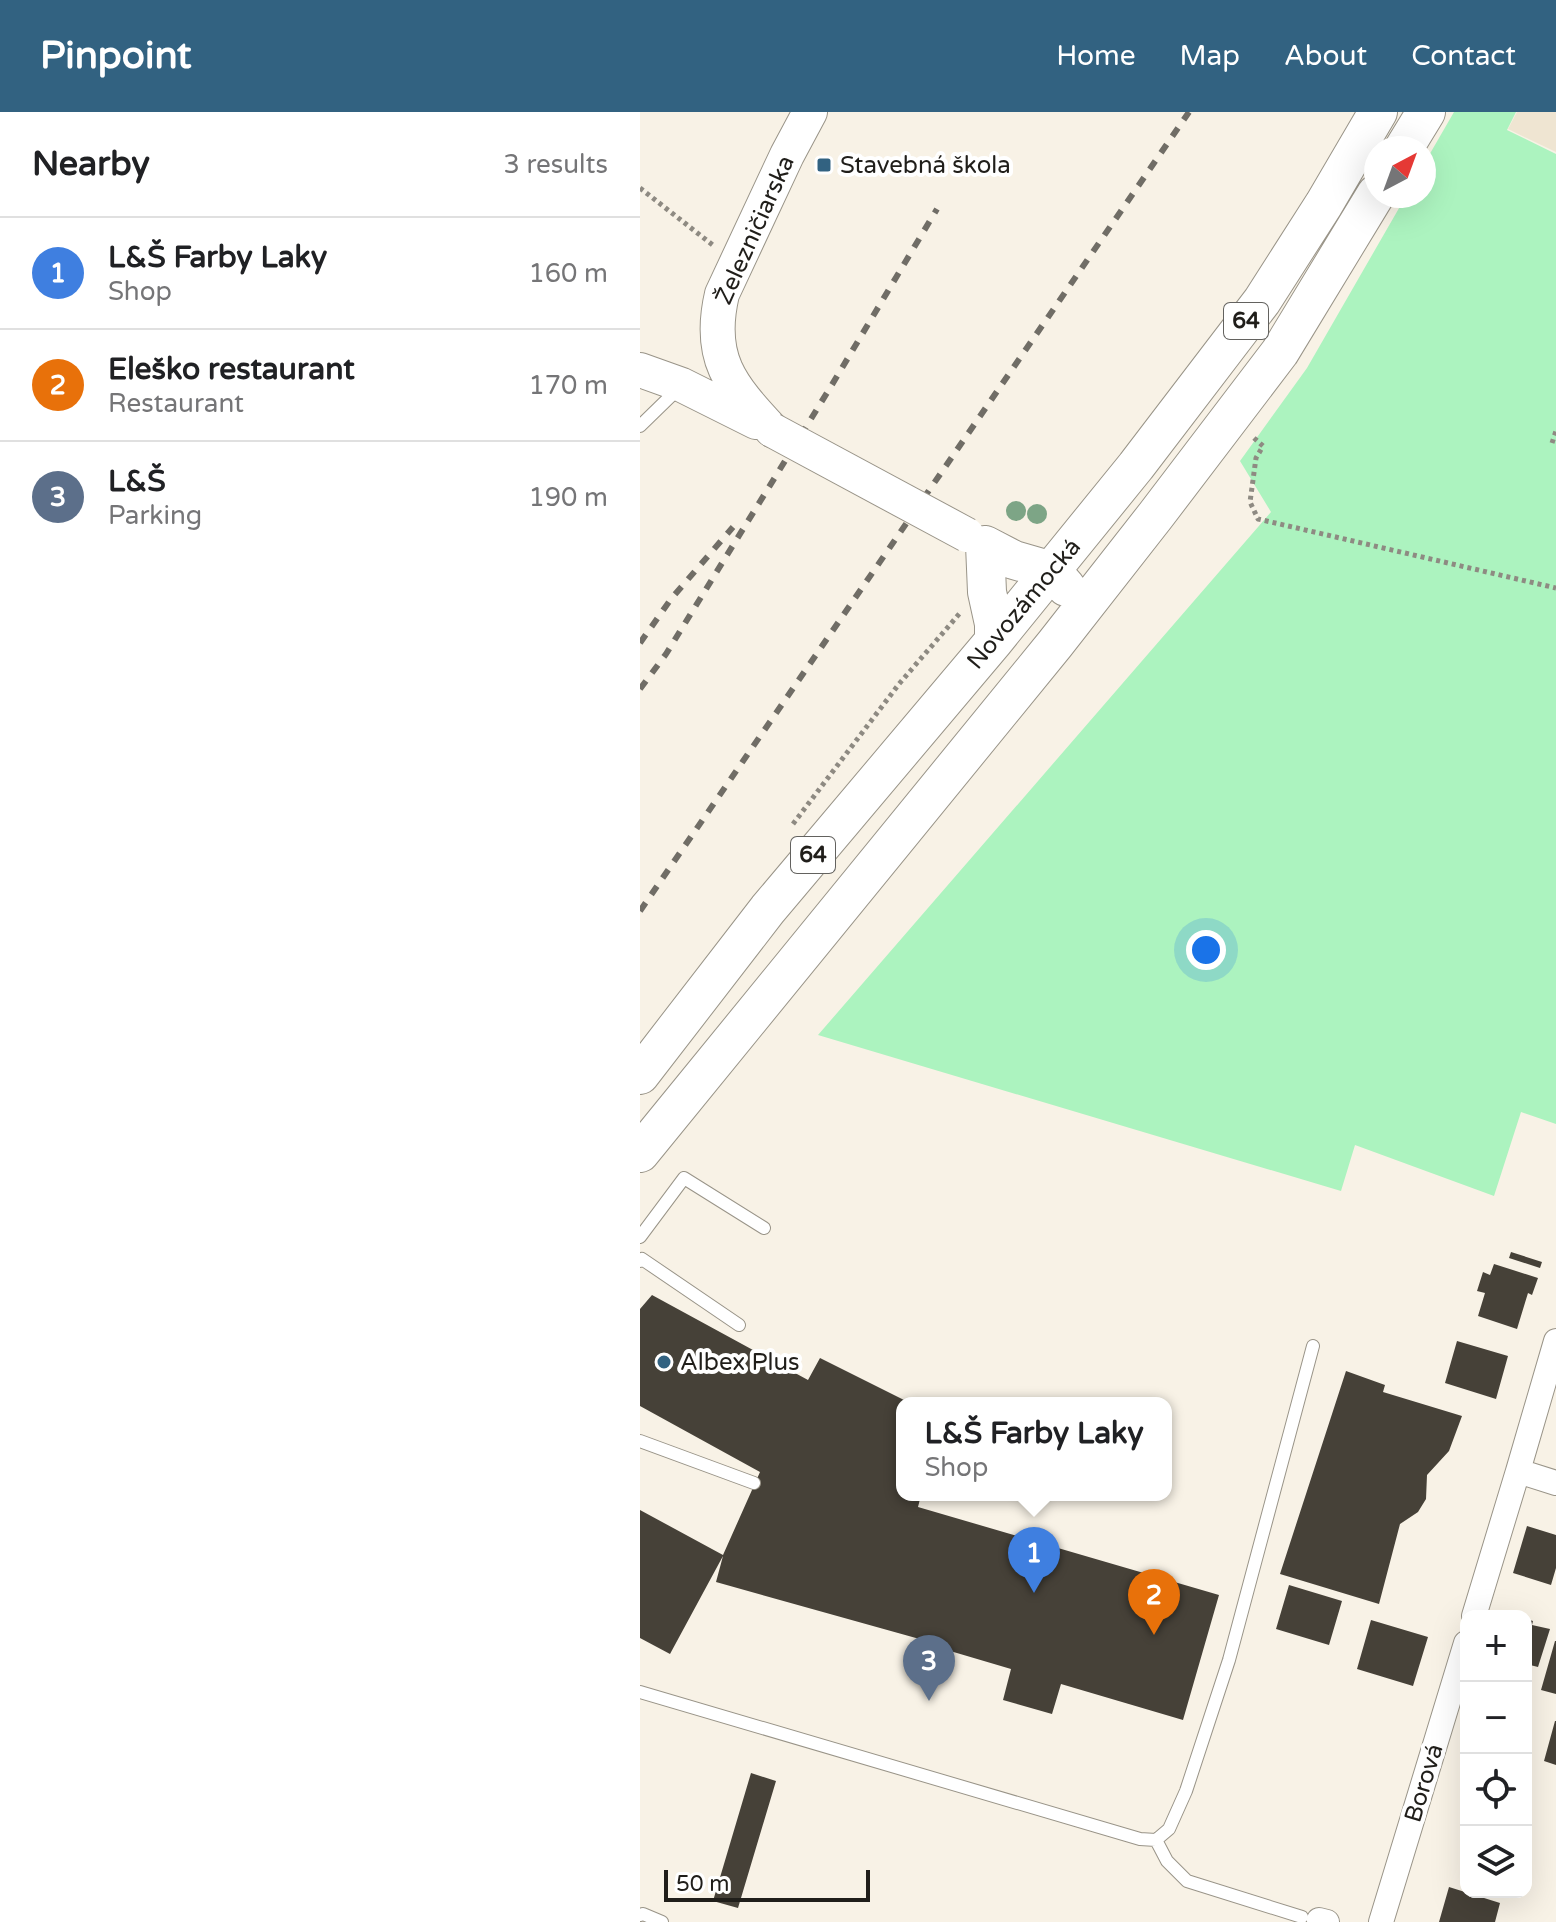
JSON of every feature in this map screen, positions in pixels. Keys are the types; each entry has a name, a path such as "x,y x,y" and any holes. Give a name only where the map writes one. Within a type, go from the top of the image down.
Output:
{"main road":[{"name":"Železničiarska","path":"772,430 740,396 727,375 719,352 717,316 722,294 810,112"},
{"name":"Novozámocká","path":"640,1075 768,909 1052,571 1262,301 1378,112"},
{"path":"1411,136 1426,112"},
{"name":"Novozámocká","path":"640,1153 1084,606 1280,352 1367,208"},
{"path":"640,370 682,385 772,430 1014,560 1052,571 1084,606"},
{"path":"976,540 994,624 994,641"}],"street":[{"path":"1476,1610 1556,1341"},
{"path":"1518,1471 1556,1483"},
{"name":"Borová","path":"1381,1922 1460,1663"}],"lane":[{"path":"640,426 682,385"},
{"path":"640,1237 684,1178 764,1228"},
{"path":"641,1259 739,1325"},
{"path":"640,1692 1140,1839 1156,1840 1169,1829 1186,1791 1229,1660 1313,1346"},
{"path":"640,1441 754,1483"},
{"path":"1156,1840 1167,1861 1187,1881 1316,1919"},
{"path":"640,1915 662,1922"}],"path":[{"path":"640,188 724,254"},
{"path":"1552,443 1556,431"},
{"path":"1250,434 1263,446 1256,458 1250,502 1258,519 1556,588"}],"shaded area":[{"path":"1517,112 1556,112 1556,152 1508,129"}],"green space":[{"path":"1454,112 1516,112 1507,130 1556,154 1556,1124 1521,1112 1494,1196 1355,1145 1341,1191 818,1035 1271,512 1240,461 1307,368 1399,208 1436,208 1436,143"}],"building":[{"path":"1511,1252 1542,1262 1540,1268 1509,1258"},
{"path":"1494,1264 1538,1278 1532,1295 1528,1293 1517,1329 1478,1316 1485,1293 1477,1291 1483,1272 1490,1275"},
{"path":"652,1295 808,1380 820,1358 898,1397 896,1501 920,1501 918,1507 1219,1595 1183,1720 1061,1684 1052,1714 1003,1700 1011,1669 940,1648 941,1645 716,1582 723,1556 670,1654 640,1638 640,1510 723,1555 760,1472 640,1406 640,1309"},
{"path":"1457,1341 1508,1356 1496,1399 1445,1383"},
{"path":"1346,1371 1385,1385 1383,1392 1462,1416 1449,1451 1427,1475 1426,1499 1418,1512 1400,1524 1379,1604 1280,1574"},
{"path":"1527,1526 1556,1535 1556,1568 1551,1585 1513,1573"},
{"path":"1289,1585 1342,1601 1329,1645 1276,1629"},
{"path":"1371,1620 1428,1637 1413,1686 1357,1669"},
{"path":"1532,1625 1550,1629 1538,1667 1532,1666"},
{"path":"1556,1641 1556,1694 1541,1690"},
{"path":"1556,1721 1556,1765 1544,1761"},
{"path":"751,1773 776,1781 738,1908 713,1901"},
{"path":"1449,1887 1460,1890 1460,1898 1484,1898 1500,1903 1495,1922 1439,1922"}],"railway":[{"path":"640,911 1189,112"},
{"path":"640,689 666,654 937,209"},
{"path":"640,643 671,599 733,527"}],"place":[{"name":"Stavebná škola","path":"824,165"},
{"name":"Albex Plus","path":"664,1362"},
{"name":"L&Š Farby Laky","path":"1034,1593"},
{"name":"Eleško restaurant","path":"1154,1635"},
{"name":"L&Š","path":"929,1701"}]}
